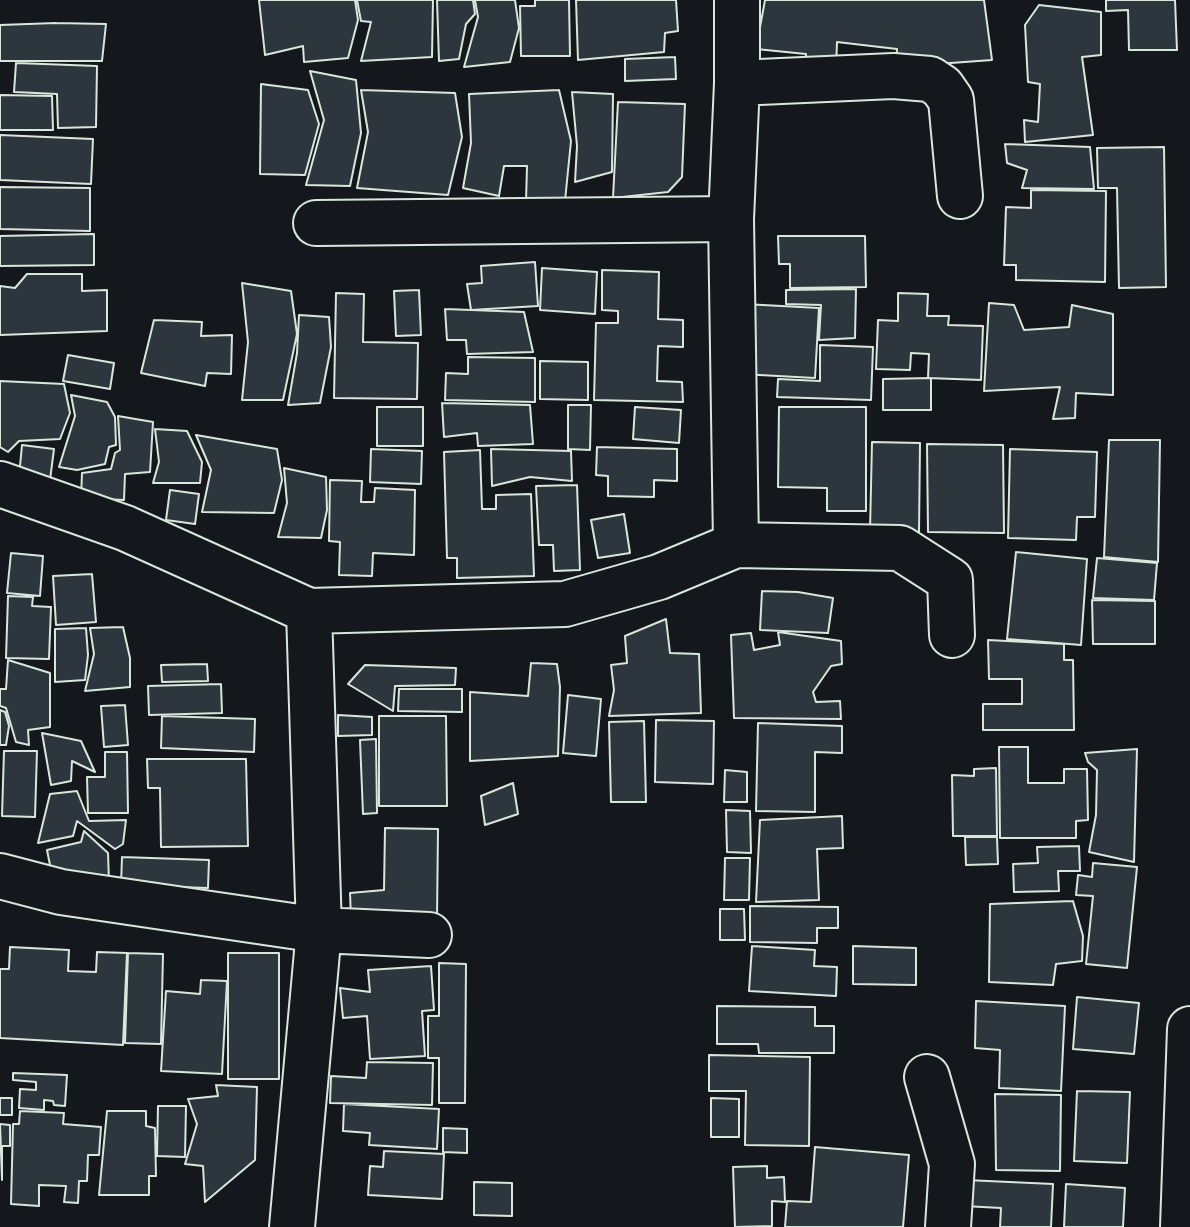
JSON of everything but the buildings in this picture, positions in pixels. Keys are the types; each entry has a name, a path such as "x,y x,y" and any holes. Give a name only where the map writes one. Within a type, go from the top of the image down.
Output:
{"street":[{"path":"736,545 731,219 737,0"},
{"path":"737,83 893,76 930,79 942,87 951,100 960,196"},
{"path":"316,223 731,219"},
{"path":"0,484 125,528 309,611 565,604 659,577 736,545 900,548 950,580 952,635"},
{"path":"292,1227 319,930 309,611"},
{"path":"0,876 61,892 319,930 429,935"},
{"path":"1183,1227 1190,1029"},
{"path":"927,1077 952,1164 948,1227"}]}
